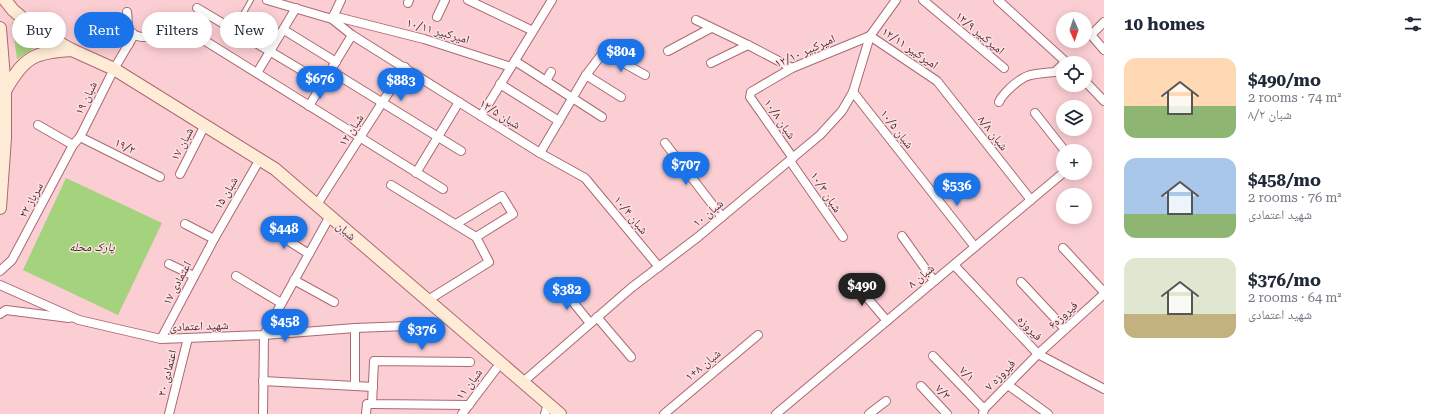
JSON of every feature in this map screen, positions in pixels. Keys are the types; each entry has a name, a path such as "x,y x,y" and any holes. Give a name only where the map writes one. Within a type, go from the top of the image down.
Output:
{"street":[{"name":"شبان","path":"5,0 13,10 27,22 72,50 114,69 275,169 316,206 330,216 523,382 546,409 560,414"},
{"path":"267,0 333,18 341,0"},
{"path":"437,17 445,0"},
{"path":"468,0 529,29"},
{"path":"481,116 552,0"},
{"path":"870,36 896,0"},
{"name":"۱۲/۹ امیرکبیر","path":"923,0 1004,68"},
{"path":"998,0 1058,56"},
{"path":"197,8 220,22"},
{"path":"257,73 296,8"},
{"name":"۱۲/۵ شبان","path":"333,18 352,35 405,67 540,154 585,178"},
{"name":"۱۰/۱۱ امیرکبیر","path":"333,18 424,39 513,64 546,81 602,117"},
{"path":"696,20 792,68"},
{"path":"1104,22 1092,34 1104,50"},
{"path":"0,28 5,91 0,208"},
{"path":"668,51 711,28"},
{"path":"284,30 336,62"},
{"path":"134,35 142,37"},
{"path":"310,106 352,35"},
{"name":"۱۲/۱۰ امیرکبیر","path":"751,92 792,68 870,36"},
{"name":"۱۲/۱۱ امیرکبیر","path":"870,36 937,81"},
{"name":"۱۰ شبان","path":"523,382 597,317 722,217 820,135 842,111 853,92 870,36"},
{"path":"212,45 443,189"},
{"path":"711,63 748,45"},
{"name":"۱۹ شبان","path":"80,137 114,69 127,48"},
{"path":"263,48 323,83"},
{"path":"5,91 21,65 37,55 53,51 72,50"},
{"path":"540,154 586,75 604,53 645,75"},
{"name":"۱۲ شبان","path":"316,206 405,67"},
{"path":"331,71 461,151"},
{"path":"999,102 1001,97 1018,80 1030,75 1056,71"},
{"path":"546,81 551,72"},
{"path":"586,75 621,97"},
{"name":"۸/۸ شبان","path":"937,81 1031,200"},
{"path":"500,84 534,100 559,121"},
{"path":"1092,88 1104,101"},
{"name":"۱۰/۸ شبان","path":"751,92 750,97 792,159"},
{"name":"۱۰/۵ شبان","path":"853,92 975,247"},
{"path":"416,173 459,102"},
{"path":"1035,113 1059,144"},
{"path":"38,125 73,145"},
{"name":"۱۷ شبان","path":"180,174 205,125"},
{"name":"سرباز ۲۲","path":"0,271 12,260 73,145 80,137"},
{"name":"۱۹/۲","path":"80,137 160,177"},
{"path":"665,143 722,217"},
{"name":"۱۰/۳ شبان","path":"792,159 843,237"},
{"name":"۱۵ شبان","path":"214,239 260,160"},
{"name":"۱۰/۴ شبان","path":"585,178 659,267"},
{"name":"۸ شبان","path":"776,414 1056,179"},
{"path":"391,185 476,236 489,262 428,300"},
{"path":"456,224 502,196 513,214 476,236"},
{"path":"263,414 264,335 330,216"},
{"path":"185,224 214,239"},
{"path":"270,229 309,254"},
{"path":"902,236 934,281"},
{"name":"۱۷ اعتمادی","path":"161,339 214,239"},
{"path":"1063,248 1104,293"},
{"path":"169,264 194,276"},
{"name":"فیروزه","path":"954,265 1038,354 1104,389"},
{"path":"236,276 281,303"},
{"path":"294,280 334,302"},
{"path":"852,280 887,321"},
{"path":"1021,282 1065,329"},
{"name":"شهید اعتمادی","path":"0,285 79,320 161,339 264,335 355,328 407,326"},
{"path":"560,286 590,323"},
{"name":"فیروزه۶","path":"1038,354 1104,293"},
{"path":"0,314 6,310 79,320"},
{"path":"597,317 631,357"},
{"path":"355,328 355,386"},
{"name":"۱+۸ شبان","path":"664,414 758,335"},
{"name":"۲۰ اعتمادی","path":"169,414 188,338"},
{"name":"۷ فیروزه","path":"983,412 1038,354"},
{"name":"۷/۱","path":"933,356 983,412"},
{"path":"372,404 374,361 470,362"},
{"name":"۱۱ شبان","path":"462,414 496,369"},
{"path":"263,381 373,387"},
{"path":"1008,385 1048,414"},
{"name":"۷/۳","path":"921,386 947,414"},
{"path":"869,414 886,401"},
{"path":"366,414 367,404 468,405"}],"lane":[{"path":"244,12 251,0"}],"green space":[{"path":"16,48 34,48 17,59"},
{"name":"پارک محله","path":"66,178 162,223 118,315 23,270"}]}
